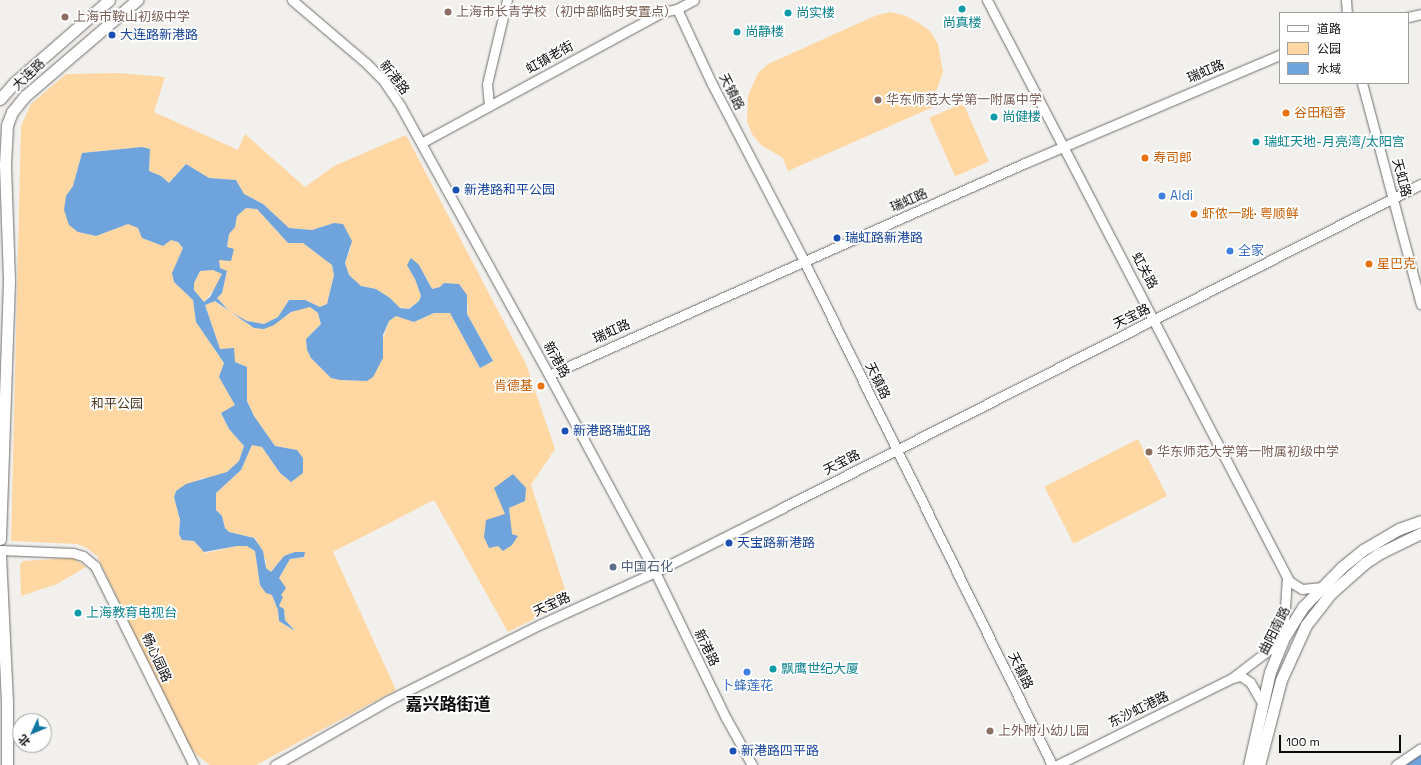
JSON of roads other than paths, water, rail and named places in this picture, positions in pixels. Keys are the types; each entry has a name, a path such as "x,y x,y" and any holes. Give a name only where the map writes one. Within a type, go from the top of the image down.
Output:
{"main road":[{"name":"大连路","path":"1,96 109,0"},
{"name":"大连路","path":"0,539 9,280 5,137 12,112 25,96 137,0"},
{"path":"1,96 18,94 25,96"},
{"name":"曲阳南路","path":"1249,765 1270,672 1283,639 1303,607 1320,587 1342,567 1378,540 1421,521"},
{"name":"曲阳南路","path":"1259,765 1281,680 1306,625 1331,593 1365,563 1399,543 1421,533"},
{"path":"0,554 7,702 7,765"}],"street":[{"name":"新港路","path":"292,0 383,80 421,143 550,375 655,572 726,718 752,765"},
{"path":"489,106 487,84 507,0"},
{"name":"虹镇老街","path":"421,143 662,12 678,9 694,0"},
{"name":"虹关路","path":"987,0 1287,576 1297,587 1311,590 1320,587"},
{"path":"1346,0 1347,12"},
{"name":"天镇路","path":"678,9 711,82 804,261 1052,765"},
{"path":"1409,17 1421,14"},
{"name":"瑞虹路","path":"550,375 1064,146 1279,55"},
{"name":"天虹路","path":"1362,84 1421,304"},
{"name":"天宝路","path":"276,765 387,701 541,624 655,572 1421,184"},
{"name":"畅心园路","path":"0,550 73,553 83,556 95,566 194,765"},
{"path":"1283,639 1287,576"},
{"name":"东沙虹港路","path":"1057,765 1232,678 1283,639"},
{"path":"1232,678 1241,676 1250,682 1262,703"},
{"path":"1396,765 1421,748"}],"water":[{"path":"142,147 150,149 149,171 161,176 169,183 186,164 209,178 236,180 244,194 263,204 289,228 312,230 334,223 343,224 352,241 345,263 349,275 361,286 376,289 390,298 400,308 409,309 419,301 421,296 415,279 407,265 411,258 419,265 432,289 440,287 444,283 459,284 467,295 467,314 493,361 480,368 450,313 434,313 414,322 396,316 389,321 383,335 383,358 373,377 367,381 340,380 331,378 311,358 307,350 306,339 321,324 318,313 310,307 291,312 274,325 264,329 254,328 231,312 247,321 264,324 278,317 289,300 305,300 320,307 327,304 334,275 332,265 303,243 288,243 257,209 246,208 237,216 235,227 229,234 227,247 234,249 231,261 219,260 220,268 227,271 222,293 217,298 228,310 215,301 205,305 220,349 234,348 235,362 247,367 247,401 254,416 275,446 297,450 303,458 303,473 291,482 280,473 262,447 252,445 241,470 216,493 216,510 222,516 225,528 229,532 254,538 263,551 266,568 271,572 284,556 295,552 305,552 304,557 290,559 279,578 286,588 281,595 283,597 279,606 284,609 285,620 295,631 279,621 278,610 272,595 266,593 260,585 255,551 247,546 237,546 204,552 194,541 182,540 179,534 180,520 174,497 176,491 186,484 227,472 239,461 244,446 229,429 221,413 235,405 219,377 224,363 196,322 193,300 174,282 172,273 183,248 178,242 171,240 163,246 142,238 138,228 128,224 96,236 78,232 69,225 64,210 66,196 73,186 82,153","holes":["213,270 222,274 210,297 204,302 194,290 194,283 200,271"]},
{"path":"513,474 526,488 525,501 509,508 512,534 518,536 512,545 503,551 498,546 489,548 484,537 486,520 505,514 494,488"},
{"path":"1421,754 1421,765 1404,765 1414,758"}],"place":[{"name":"尚真楼","path":"962,9"},
{"name":"上海市长青学校（初中部临时安置点）","path":"448,12"},
{"name":"尚实楼","path":"788,13"},
{"name":"上海市鞍山初级中学","path":"65,17"},
{"name":"尚静楼","path":"737,32"},
{"name":"大连路新港路","path":"112,35"},
{"name":"华东师范大学第一附属中学","path":"878,100"},
{"name":"谷田稻香","path":"1286,113"},
{"name":"尚健楼","path":"994,117"},
{"name":"瑞虹天地-月亮湾/太阳宫","path":"1256,142"},
{"name":"寿司郎","path":"1145,158"},
{"name":"新港路和平公园","path":"456,190"},
{"name":"Aldi","path":"1162,196"},
{"name":"虾侬一跳· 粤顺鲜","path":"1194,214"},
{"name":"瑞虹路新港路","path":"837,238"},
{"name":"全家","path":"1230,251"},
{"name":"星巴克","path":"1369,264"},
{"name":"肯德基","path":"541,386"},
{"name":"新港路瑞虹路","path":"565,431"},
{"name":"华东师范大学第一附属初级中学","path":"1149,452"},
{"name":"天宝路新港路","path":"729,543"},
{"name":"中国石化","path":"613,567"},
{"name":"上海教育电视台","path":"78,613"},
{"name":"飘鹰世纪大厦","path":"773,669"},
{"name":"卜蜂莲花","path":"747,672"},
{"name":"上外附小幼儿园","path":"990,731"},
{"name":"新港路四平路","path":"733,751"}],"district":[{"name":"嘉兴路街道","path":"448,705"}],"park label":[{"name":"和平公园","path":"117,404"}]}
